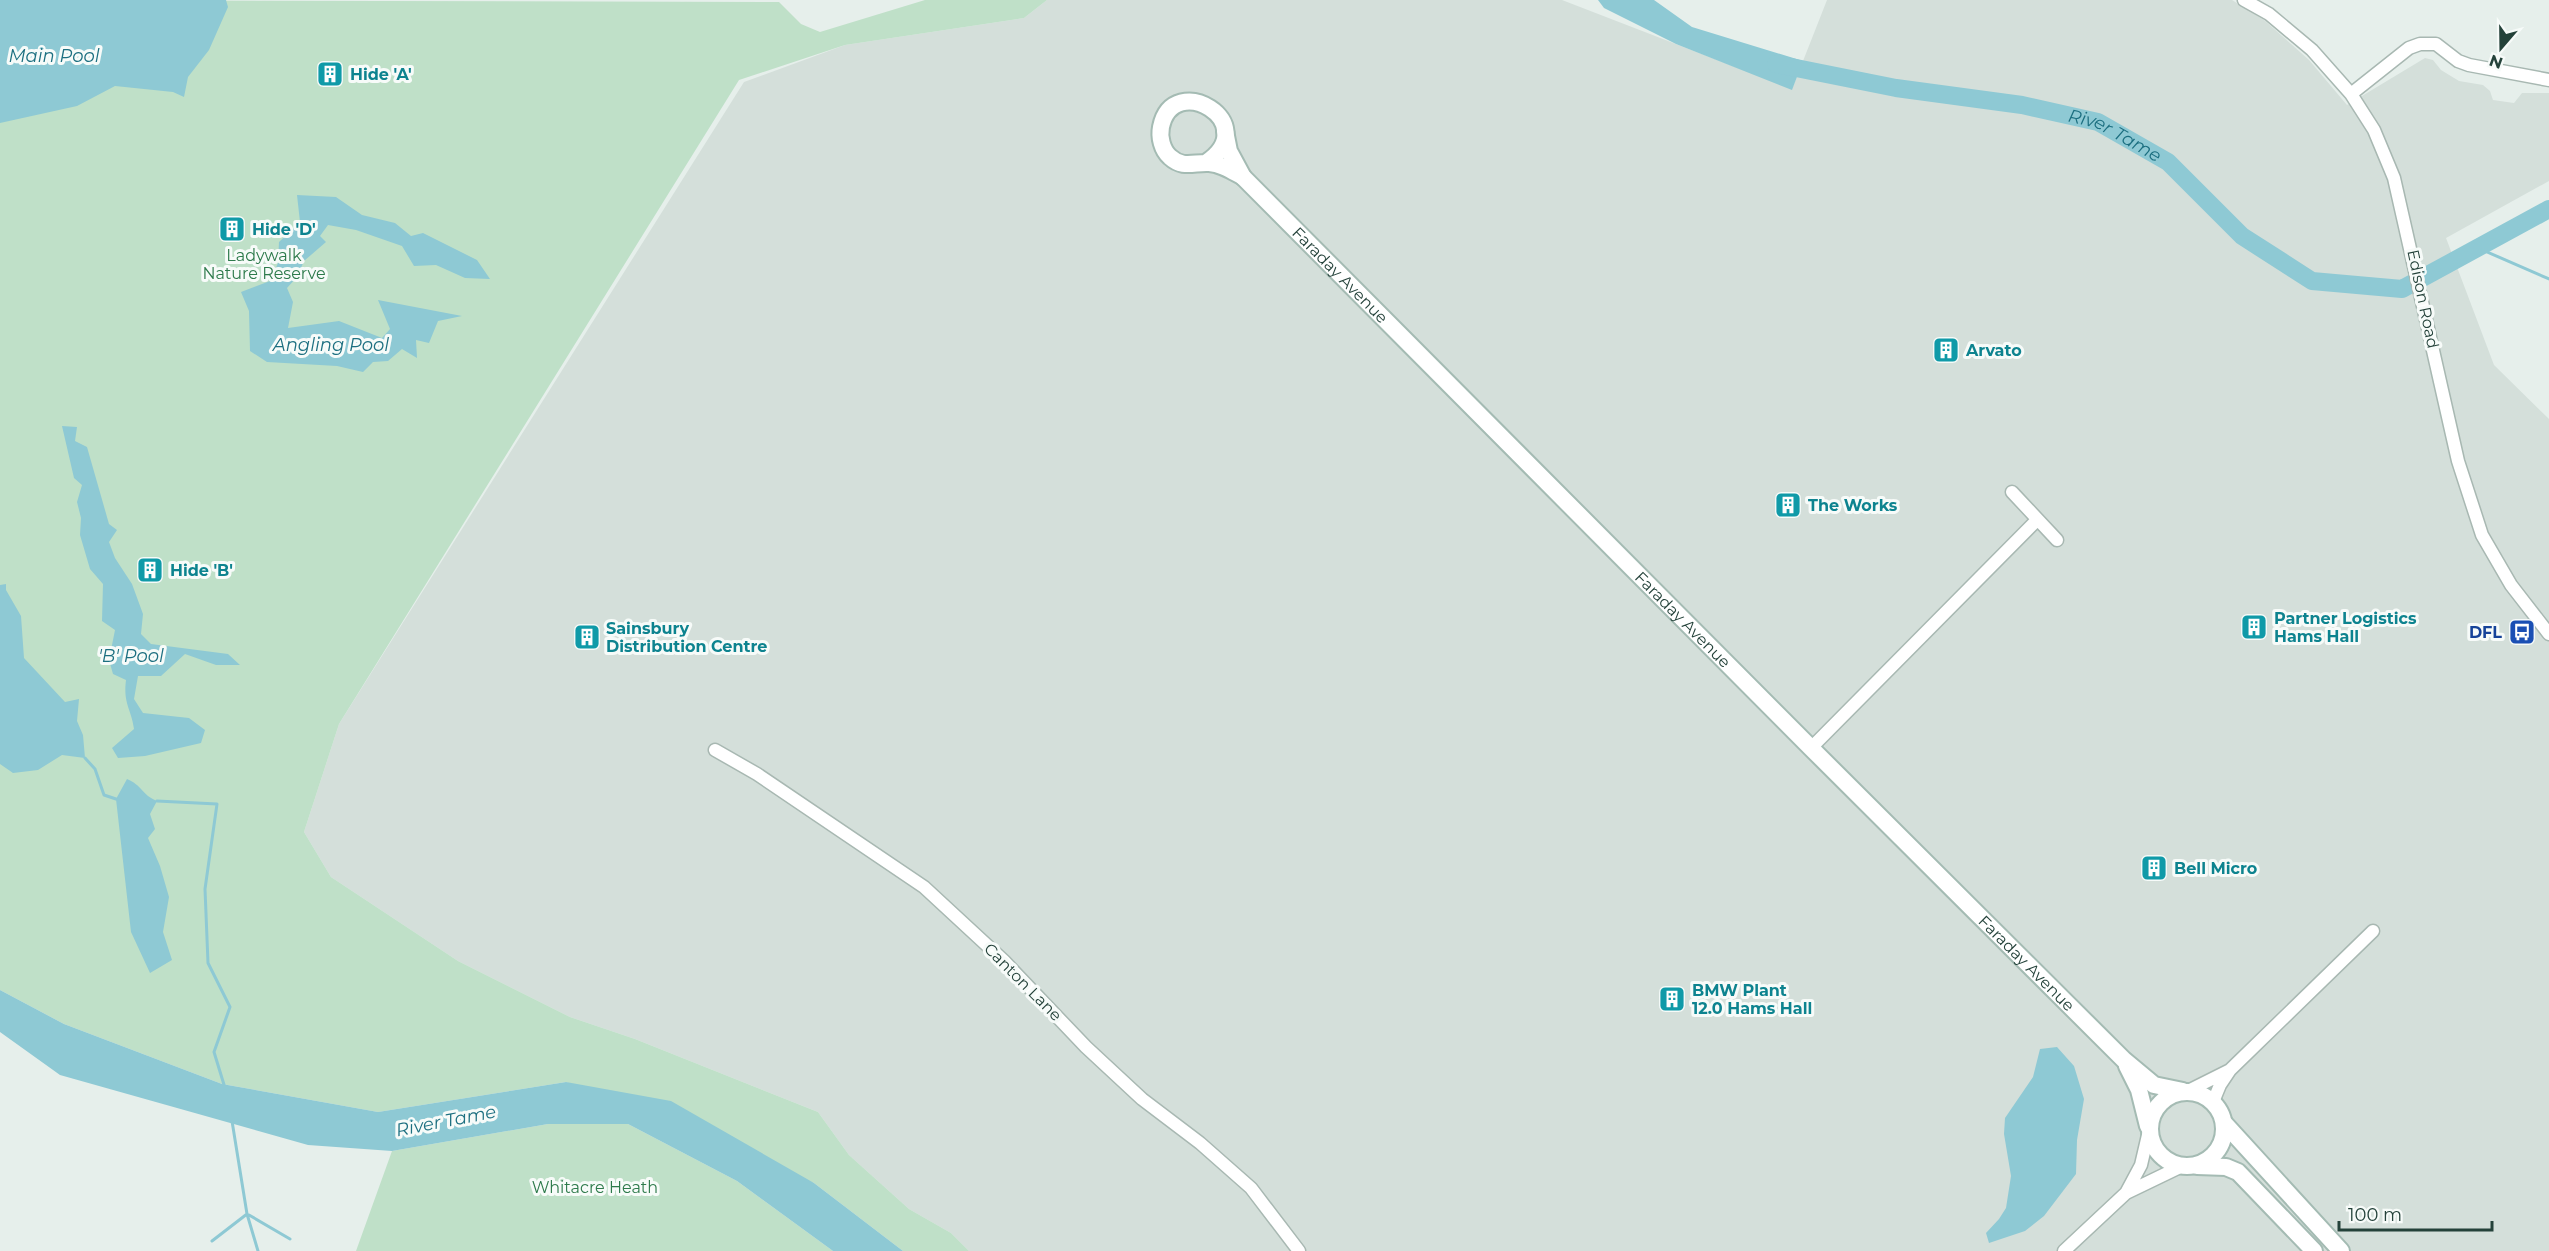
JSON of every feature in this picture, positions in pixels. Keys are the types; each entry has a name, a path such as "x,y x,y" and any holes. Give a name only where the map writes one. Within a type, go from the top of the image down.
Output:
{"street":[{"name":"Edison Road","path":"2244,0 2269,14 2291,31 2332,71 2351,94 2374,130 2394,178 2458,460 2482,535 2511,585 2549,634"},
{"path":"2351,94 2409,48 2420,44 2436,44 2458,61 2469,65 2549,80"},
{"path":"1198,102 1206,104 1219,115 1225,131 1221,150 1207,162 1189,165 1170,157 1160,137 1163,119 1175,106 1198,102"},
{"name":"Faraday Avenue","path":"1225,131 1228,151 1244,177 1810,748 2124,1060 2154,1085 2185,1091"},
{"name":"Faraday Avenue","path":"1207,162 1223,165 1244,177"},
{"path":"2012,492 2057,540"},
{"path":"1810,748 2037,520"},
{"name":"Canton Lane","path":"715,750 776,787 924,887 1004,961 1086,1047 1134,1092 1200,1143 1251,1188 1299,1251"},
{"path":"2213,1102 2230,1070 2373,931"},
{"name":"Faraday Avenue","path":"2124,1060 2139,1090 2149,1132"},
{"path":"2126,1193 2140,1165 2153,1111 2167,1097 2230,1070"},
{"path":"2185,1091 2198,1093 2213,1102 2221,1112 2225,1124 2341,1251"},
{"path":"2064,1251 2126,1193 2189,1166 2209,1160 2220,1147 2225,1124"},
{"path":"2149,1132 2159,1155 2170,1163 2226,1167 2238,1172 2314,1251"}],"shaded area":[{"path":"1047,0 1562,0 1792,89 1827,0 2232,0 2264,20 2309,60 2347,105 2425,58 2433,60 2441,70 2459,81 2483,85 2490,91 2493,100 2514,103 2522,93 2549,93 2549,181 2446,238 2494,365 2549,419 2549,1251 969,1251 951,1233 909,1209 849,1155 818,1112 635,1039 570,1017 458,961 331,877 304,832 339,724 744,82 845,45 1024,18"}],"green space":[{"name":"Ladywalk Nature Reserve","path":"0,0 779,2 801,24 820,32 925,0 1047,0 1024,18 845,45 739,80 339,724 304,832 331,877 458,961 570,1017 635,1039 818,1112 849,1155 909,1209 951,1233 969,1251 903,1251 814,1183 566,1082 378,1112 222,1084 64,1024 0,990"},
{"name":"Whitacre Heath","path":"548,1124 628,1124 737,1181 833,1251 356,1251 392,1151"}],"water":[{"name":"Main Pool","path":"0,0 226,0 228,7 209,50 188,77 184,97 173,92 115,86 77,106 0,123"},
{"path":"1598,0 1654,0 1692,27 1803,61 1792,90 1676,44 1604,8"},
{"name":"Angling Pool","path":"297,195 336,197 362,215 395,223 411,236 423,233 477,260 490,279 465,278 436,265 414,266 402,246 356,230 328,225 320,236 326,242 304,261 297,277 287,288 293,302 288,328 339,321 382,338 390,329 378,300 462,316 438,321 429,343 416,340 417,358 402,349 388,361 373,362 363,372 337,366 267,362 250,351 249,311 241,292 270,281 278,263 279,242 300,222"},
{"name":"'B' Pool","path":"62,426 77,427 75,441 87,447 109,524 117,530 109,542 115,558 132,584 143,614 141,634 151,644 228,654 240,665 216,665 185,654 161,676 138,676 134,699 143,713 189,718 205,730 201,743 145,756 118,758 112,748 134,729 133,722 126,701 126,680 113,674 109,660 115,630 102,621 103,584 90,569 80,535 81,518 77,502 82,485 74,478"},
{"path":"6,584 6,590 21,616 24,658 65,702 79,699 77,721 83,735 85,758 62,755 38,770 13,773 0,764 0,585"},
{"path":"127,779 157,801 150,814 155,829 148,838 160,866 169,897 163,932 172,960 150,973 131,932 116,799"},
{"path":"0,990 64,1024 222,1084 378,1112 566,1082 671,1101 814,1183 903,1251 833,1251 737,1181 628,1124 548,1124 392,1151 308,1145 60,1075 0,1032"},
{"path":"2057,1047 2074,1066 2084,1099 2077,1140 2076,1174 2044,1216 2025,1231 1989,1243 1986,1233 2006,1208 2011,1176 2004,1134 2005,1118 2033,1077 2040,1049"}],"waterway":[{"name":"River Tame","path":"1776,64 1896,88 2022,105 2098,122 2168,162 2242,236 2312,281 2402,289 2549,209"},
{"path":"2478,248 2549,279"},
{"path":"85,758 95,769 104,795 116,799"},
{"path":"157,801 217,804 205,889 208,963 230,1007 214,1052 225,1088"},
{"path":"232,1121 247,1214 258,1251"},
{"path":"212,1241 247,1214"},
{"path":"249,1215 290,1239"}],"place":[{"name":"Hide 'A'","path":"330,74"},
{"name":"Hide 'D'","path":"232,229"},
{"name":"Arvato","path":"1946,350"},
{"name":"The Works","path":"1788,505"},
{"name":"Hide 'B'","path":"150,570"},
{"name":"Partner Logistics Hams Hall","path":"2254,627"},
{"name":"DFL","path":"2522,632"},
{"name":"Sainsbury Distribution Centre","path":"587,637"},
{"name":"Bell Micro","path":"2154,868"},
{"name":"BMW Plant 12.0 Hams Hall","path":"1672,999"}]}
